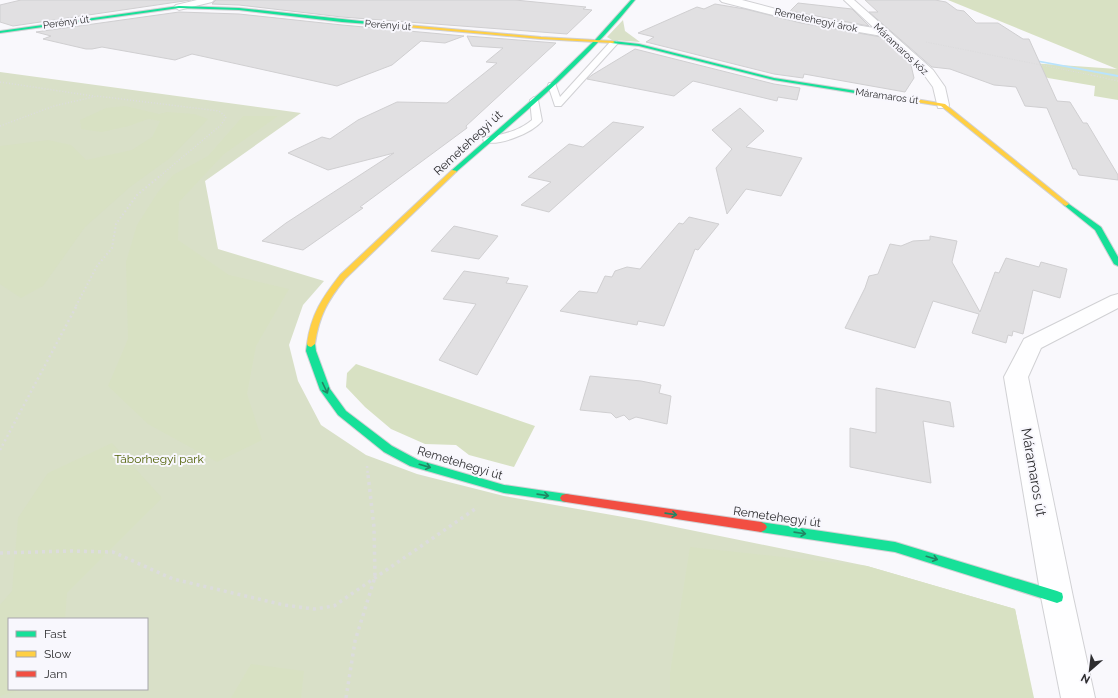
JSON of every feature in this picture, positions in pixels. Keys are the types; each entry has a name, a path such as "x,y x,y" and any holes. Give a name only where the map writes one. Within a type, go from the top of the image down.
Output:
{"street":[{"name":"Perényi út","path":"0,32 179,7 209,0"},
{"name":"Remetehegyi út","path":"633,0 598,40 552,84 488,140 357,262 340,280 328,296 315,322 311,340 311,351 325,390 342,413 388,449 414,463 504,489 895,548 1057,597"},
{"name":"Remetehegyi árok","path":"725,0 742,3 801,19 883,32"},
{"name":"Máramaros köz","path":"849,0 928,73 939,87 943,105"},
{"name":"Perényi út","path":"179,7 239,9 356,23 435,28 541,38 598,40"},
{"name":"Máramaros út","path":"598,40 639,45 663,50 722,67 774,79 943,105 1098,229 1118,264"},
{"name":"Máramaros út","path":"1078,698 1057,597 1016,377 1032,344 1118,300"}],"lane":[{"path":"552,84 558,104 614,43"},
{"path":"488,140 508,137 527,130 538,121 534,100"}],"path":[{"path":"883,32 901,37 1118,81"},
{"path":"0,82 219,111 226,117 221,125 137,195 116,224 112,248 97,266 0,450"},
{"path":"0,126 54,106 97,96"},
{"path":"346,698 355,641 375,577 374,527 366,455 367,434"},
{"path":"0,553 71,551 113,552 173,579 284,605 314,609 334,606 504,489"}],"green space":[{"path":"948,0 1118,0 1118,100 1094,96 1095,86 1048,78 1017,62 1117,69"},
{"path":"623,20 625,31 640,42 612,40 607,37"},
{"name":"Táborhegyi park","path":"0,72 301,113 205,181 218,249 324,281 303,305 289,345 298,381 321,425 366,455 417,474 504,496 646,521 867,566 1015,609 1033,698 0,698"},
{"path":"125,106 159,114 167,112 194,114 208,119 170,158 130,187 85,227 43,286 21,298 0,284 0,146 48,140 71,145 86,160 132,150 152,137 160,121 148,119 129,126 102,132 81,129 80,120 106,108"},
{"path":"243,116 278,116 224,154 179,202 178,240 229,275 289,289 256,346 247,394 262,440 217,462 148,424 108,386 128,339 126,262 137,225 158,192 173,175 208,156"},
{"path":"356,364 535,426 514,467 469,455 456,445 425,444 391,429 365,407 346,387 347,373"},
{"path":"112,443 162,498 67,593 65,618 8,618 8,690 21,690 0,696 0,605 12,591 18,518 48,473"},
{"path":"690,547 867,566 1015,609 1034,698 670,698 670,673"},
{"path":"251,664 304,671 301,698 231,698"}],"building":[{"path":"21,0 191,0 13,26 0,22 0,5"},
{"path":"216,0 515,0 586,7 583,9 592,10 567,34 342,17 239,5 212,4"},
{"path":"865,0 935,0 946,2 957,10 964,11 976,23 998,23 1023,39 1029,39 1057,101 1070,102 1083,123 1087,123 1118,175 1118,180 1079,175 1076,169 1073,169 1047,108 1025,106 1016,87 994,85 950,69 932,67 869,12 878,12"},
{"path":"798,3 852,9 869,26 790,11"},
{"path":"715,4 745,9 801,23 881,37 911,65 914,78 905,92 804,74 803,78 774,74 646,42 654,37 638,33 697,7 704,9"},
{"path":"179,12 239,14 464,36 445,43 421,41 392,65 337,86 192,54 175,60 102,47 86,49 43,39 51,36 36,32"},
{"path":"467,36 556,43 466,126 467,128 360,207 363,208 303,250 262,241 286,223 394,153 328,170 288,153 322,137 330,139 358,120 397,102 447,103 497,63 486,62 503,48 472,46"},
{"path":"635,49 774,84 800,88 797,100 778,97 777,101 693,81 674,96 587,79"},
{"path":"740,108 764,131 746,147 802,158 781,196 746,189 727,214 716,168 732,149 712,130"},
{"path":"613,122 644,127 549,212 521,205 551,182 528,177 569,144 583,147"},
{"path":"689,217 719,224 698,250 695,249 664,326 638,321 637,325 560,311 579,291 597,293 605,276 612,277 615,271 627,267 640,269 679,223 683,224"},
{"path":"454,226 498,236 479,259 431,251"},
{"path":"930,236 957,241 952,262 980,312 995,272 999,273 1006,258 1039,267 1041,262 1067,269 1060,298 1033,290 1023,334 1013,331 1012,336 1008,335 1006,343 972,333 979,314 933,301 915,348 845,328 865,288 869,276 878,274 890,244 901,246 913,241 930,240"},
{"path":"464,271 509,278 506,283 528,286 477,375 439,360 476,304 443,299"},
{"path":"590,376 641,381 661,385 659,393 671,396 667,424 636,417 629,420 624,415 616,418 611,413 580,410"},
{"path":"876,388 950,402 954,427 923,421 931,483 850,467 850,428 876,433"}],"waterway":[{"path":"1027,59 1118,76"}],"traffic: fast":[{"path":"454,171 552,85 598,40 633,0"},
{"path":"0,32 179,7 239,9 342,21 396,25"},
{"path":"613,42 639,45 774,79 886,96"},
{"path":"1066,204 1098,229 1118,264"},
{"path":"311,344 311,351 325,390 342,413 388,449 414,463 504,489 566,498"},
{"path":"761,527 895,547 1057,597"}],"traffic: slow":[{"path":"396,25 541,38 613,42"},
{"path":"886,96 943,105 1066,204"},
{"path":"311,344 313,326 320,309 330,293 343,277 371,248 399,224 454,171"}],"traffic: jam":[{"path":"566,498 761,527"}]}
